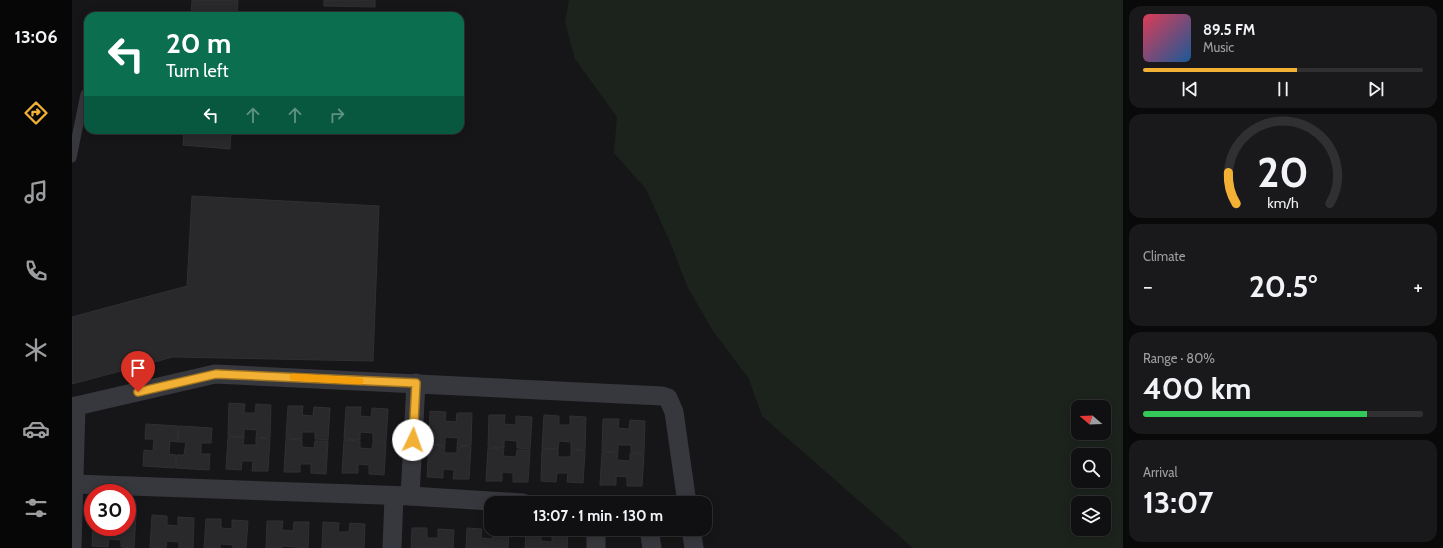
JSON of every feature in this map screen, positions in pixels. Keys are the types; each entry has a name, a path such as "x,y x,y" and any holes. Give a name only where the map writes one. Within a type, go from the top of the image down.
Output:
{"street":[{"path":"72,548 75,484 74,406 216,374 662,396 668,398 674,412 686,496"},
{"path":"392,548 402,496 416,383"},
{"path":"75,484 402,496 484,501"},
{"path":"596,536 596,548"},
{"path":"650,536 652,548"},
{"path":"692,536 694,548"}],"lane":[{"path":"72,158 84,99"}],"shaded area":[{"path":"569,0 1123,0 1123,548 913,548 762,416 749,379 713,331 688,288 670,242 646,189 614,153 617,117 575,59 565,22"}],"building":[{"path":"192,0 238,0 237,12 191,12"},
{"path":"324,0 375,0 375,7 324,6"},
{"path":"184,134 231,134 230,149 183,145"},
{"path":"192,196 379,206 373,361 173,357 72,384 72,317 187,286"},
{"path":"229,403 245,404 244,413 255,413 256,404 271,405 270,438 256,437 257,430 244,429 244,437 228,436"},
{"path":"288,406 303,406 302,415 313,416 314,407 330,408 328,440 315,439 315,432 302,432 302,439 286,438"},
{"path":"346,407 361,407 360,416 371,417 372,408 388,409 386,441 373,441 373,433 360,432 360,440 344,439"},
{"path":"430,411 446,412 445,421 456,422 457,413 472,413 471,446 457,445 458,438 445,437 445,445 429,444"},
{"path":"489,415 505,415 504,424 516,425 516,416 532,417 530,449 517,448 517,441 504,440 504,448 488,447"},
{"path":"544,415 559,416 559,425 570,425 570,416 586,417 585,450 571,449 571,442 559,441 558,449 542,448"},
{"path":"603,419 619,419 618,428 629,429 630,420 645,421 644,453 631,452 631,445 618,445 618,452 602,451"},
{"path":"146,424 178,426 177,442 170,441 169,454 176,455 175,468 143,466 144,450 153,451 154,439 145,439"},
{"path":"179,426 212,428 211,443 201,443 201,454 210,454 209,470 176,468 177,455 184,455 186,442 178,442"},
{"path":"228,437 244,437 243,445 256,445 256,438 270,439 268,471 252,471 253,461 242,461 241,470 226,469"},
{"path":"286,439 302,440 302,447 314,448 315,441 328,441 326,474 311,473 311,464 300,464 300,472 284,472"},
{"path":"344,440 360,441 360,448 372,449 373,442 386,442 384,475 369,474 369,465 358,464 358,473 342,473"},
{"path":"429,445 445,446 444,453 457,453 457,446 471,447 469,479 453,479 454,470 443,469 443,478 427,477"},
{"path":"488,448 504,449 503,456 516,457 517,450 530,450 528,482 513,482 513,473 502,472 502,481 486,481"},
{"path":"542,449 558,449 558,457 571,457 571,450 585,451 583,483 567,482 568,473 557,473 556,482 541,481"},
{"path":"602,452 618,453 617,460 630,461 630,453 644,454 642,486 627,486 627,477 616,476 616,485 600,485"},
{"path":"152,515 167,516 167,525 178,526 178,517 194,518 193,548 179,548 179,542 167,541 166,548 150,548"},
{"path":"206,519 221,519 221,528 232,529 232,520 248,521 246,548 233,548 233,545 220,544 220,548 204,548"},
{"path":"267,521 283,521 282,530 293,531 294,522 309,522 308,548 282,546 282,548 266,548"},
{"path":"323,522 339,523 338,532 349,532 350,523 365,524 364,548 322,548"},
{"path":"412,528 427,528 427,538 438,538 438,529 454,530 453,548 411,548"},
{"path":"467,528 482,529 481,538 492,539 492,536 509,536 508,548 466,548"},
{"path":"93,536 135,536 134,548 121,547 121,540 109,539 108,547 92,546"},
{"path":"526,536 541,536 541,541 552,542 552,536 568,536 567,548 525,548"}],"slow traffic":[{"path":"293,377 360,381"}],"route":[{"path":"138,392 216,374 416,383 413,440"}]}
